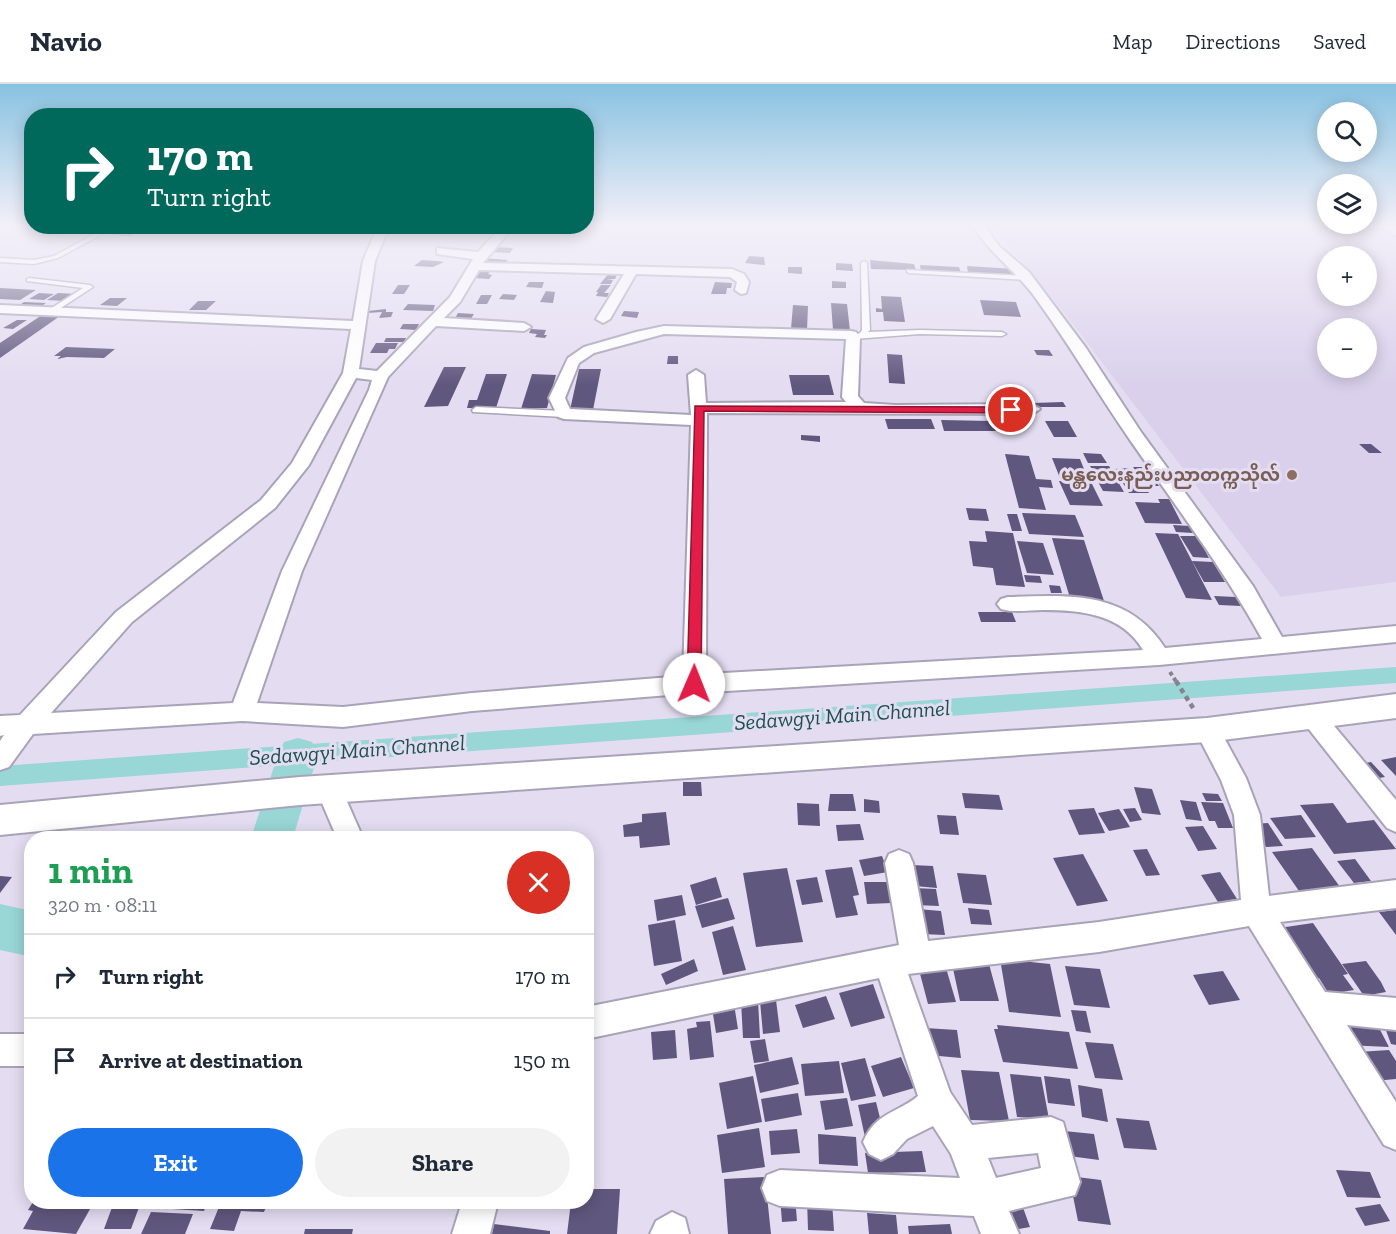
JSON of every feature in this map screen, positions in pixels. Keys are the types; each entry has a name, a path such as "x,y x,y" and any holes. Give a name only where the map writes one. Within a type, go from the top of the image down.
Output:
{"street":[{"path":"0,760 14,731 124,617 268,504 300,465 351,373 366,278"},
{"path":"242,712 292,571 377,390 381,376 455,299 467,278"},
{"path":"603,319 627,278"},
{"path":"740,278 743,282 741,290"},
{"path":"1028,278 1081,351 1134,434 1246,591 1276,645"},
{"path":"0,309 359,325"},
{"path":"434,322 524,327"},
{"path":"859,407 850,397 858,337 845,334 664,330 589,350 573,361 557,398 564,414 699,414 859,407 895,410 1032,409"},
{"path":"351,373 381,376"},
{"path":"694,684 699,414 696,375"},
{"path":"1008,604 1067,603 1117,613 1142,631 1164,664"},
{"path":"14,731 242,712 343,717 472,702 694,684 1164,664 1276,645 1396,633"},
{"path":"0,820 314,790 1203,722 1312,716 1396,706"},
{"path":"1312,716 1396,820"},
{"path":"1203,722 1233,778 1247,815 1256,911 1396,1132"},
{"path":"314,790 345,831"},
{"path":"899,863 902,959 937,1102 964,1143 1000,1234"},
{"path":"594,1021 902,959 1099,937 1256,911 1396,894"},
{"path":"1317,1007 1396,1014"},
{"path":"0,1050 24,1050"},
{"path":"881,1142 895,1126 925,1112 937,1102"},
{"path":"780,1188 986,1198 1062,1182 1051,1134 964,1143"},
{"path":"471,1234 478,1209"}],"lane":[{"path":"858,337 866,330 864,278"},
{"path":"1022,278 1028,278"},
{"path":"28,280 90,287 53,311"},
{"path":"858,337 920,332 1002,334"},
{"path":"476,410 564,414"}],"path":[{"path":"1164,664 1203,722"}],"shaded area":[{"name":"မန္တလေးနည်းပညာတက္ကသိုလ်","path":"1035,278 1317,278 1317,306 1377,306 1377,278 1396,278 1396,582 1281,597"}],"building":[{"path":"605,278 616,278 607,279 613,280 611,284 600,284"},
{"path":"832,281 846,282 846,288 832,288"},
{"path":"529,282 544,282 542,288 526,287"},
{"path":"715,282 732,283 731,288 727,288 726,294 711,294"},
{"path":"398,285 410,285 404,294 392,294"},
{"path":"601,285 611,285 604,293 609,293 607,297 596,296"},
{"path":"0,288 36,290 20,300 0,299"},
{"path":"546,291 555,292 553,303 540,302"},
{"path":"39,293 54,294 44,300 29,299"},
{"path":"58,293 76,294 65,301 47,300"},
{"path":"503,294 517,295 514,300 499,299"},
{"path":"481,295 492,295 487,304 476,304"},
{"path":"881,296 901,297 905,322 884,321 883,312 876,312 876,308 882,309"},
{"path":"110,298 127,298 117,306 100,305"},
{"path":"980,300 1016,302 1021,317 984,315"},
{"path":"198,301 216,301 206,310 189,310"},
{"path":"24,302 46,303 37,309 15,308"},
{"path":"831,303 847,304 850,331 833,330"},
{"path":"408,304 435,305 433,311 403,310"},
{"path":"793,305 808,306 807,330 791,329"},
{"path":"386,309 386,312 393,312 391,317 379,318 382,312 367,313 368,311"},
{"path":"624,311 639,312 637,318 621,316"},
{"path":"458,313 474,314 470,320 454,320"},
{"path":"42,315 60,316 0,358 0,343"},
{"path":"17,320 27,320 13,329 3,328"},
{"path":"403,324 419,324 416,330 400,329"},
{"path":"531,329 546,330 544,335 547,335 545,338 535,337 537,334 529,333"},
{"path":"386,338 406,338 404,342 384,342"},
{"path":"376,343 398,343 395,349 389,349 387,353 370,353"},
{"path":"66,347 115,349 104,358 57,359 61,356 54,356"},
{"path":"1034,350 1049,350 1053,356 1037,355"},
{"path":"887,354 902,355 905,384 889,383"},
{"path":"668,356 678,356 678,364 667,364"},
{"path":"444,367 466,367 448,406 424,407"},
{"path":"579,369 601,369 593,410 570,410"},
{"path":"486,374 507,374 496,408 467,408 469,400 477,400"},
{"path":"532,374 556,375 547,408 521,409"},
{"path":"789,375 829,375 834,395 793,395"},
{"path":"1063,402 1066,407 1036,407 1033,403"},
{"path":"885,419 931,419 935,429 888,429"},
{"path":"941,420 991,421 996,431 944,431"},
{"path":"1045,421 1068,421 1077,437 1054,437"},
{"path":"801,435 820,436 820,442 801,440"},
{"path":"1359,444 1371,444 1382,453 1369,453"},
{"path":"1083,453 1101,454 1107,463 1088,463"},
{"path":"1005,454 1029,456 1036,479 1051,480 1053,488 1039,487 1046,510 1019,508"},
{"path":"1052,458 1080,459 1088,479 1060,478"},
{"path":"1090,466 1109,466 1116,477 1097,477"},
{"path":"1133,467 1145,467 1159,486 1147,486"},
{"path":"1130,468 1135,476 1120,476 1115,469"},
{"path":"1097,480 1117,480 1124,492 1103,491"},
{"path":"1121,480 1140,480 1149,493 1129,493"},
{"path":"1059,481 1091,482 1103,506 1070,505"},
{"path":"1158,499 1169,499 1182,524 1145,523 1135,502 1160,503"},
{"path":"966,508 986,509 989,521 969,520"},
{"path":"1022,513 1075,515 1084,537 1029,534"},
{"path":"1007,514 1017,514 1022,531 1012,531"},
{"path":"1173,525 1190,526 1193,533 1176,532"},
{"path":"985,531 1013,533 1025,587 996,585 993,568 973,566 969,541 987,542"},
{"path":"1155,533 1178,534 1212,600 1186,598"},
{"path":"1180,536 1197,536 1209,558 1193,557"},
{"path":"1052,538 1084,540 1104,601 1070,598"},
{"path":"1017,541 1043,543 1054,575 1027,573"},
{"path":"1192,561 1213,562 1225,582 1204,582"},
{"path":"1024,575 1040,576 1042,583 1026,582"},
{"path":"1049,585 1060,586 1062,593 1051,593"},
{"path":"1214,596 1236,597 1241,606 1219,605"},
{"path":"978,612 1012,612 1016,622 981,622"},
{"path":"1396,757 1396,776 1381,760"},
{"path":"1371,762 1385,777 1367,780 1353,765"},
{"path":"683,782 701,782 702,796 683,796"},
{"path":"1134,787 1152,789 1161,815 1142,813"},
{"path":"962,793 999,795 1003,810 965,808"},
{"path":"1202,793 1218,794 1222,801 1206,801"},
{"path":"830,794 853,794 856,811 828,811"},
{"path":"864,799 879,801 880,813 864,812"},
{"path":"1180,800 1196,802 1202,821 1186,819"},
{"path":"1201,802 1223,803 1233,828 1218,828 1215,821 1209,821"},
{"path":"797,803 819,804 820,826 798,825"},
{"path":"1333,803 1347,823 1374,820 1396,849 1334,854 1300,805"},
{"path":"1094,808 1105,833 1079,835 1068,810"},
{"path":"1135,808 1142,820 1130,822 1123,809"},
{"path":"1119,809 1130,827 1109,831 1098,813"},
{"path":"666,812 670,845 640,848 639,836 624,837 623,825 642,822 642,814"},
{"path":"937,815 956,816 959,835 940,834"},
{"path":"1301,815 1316,837 1285,839 1270,818"},
{"path":"1268,823 1283,846 1266,847 1252,824"},
{"path":"860,824 864,840 838,841 836,825"},
{"path":"1203,826 1217,849 1198,851 1185,827"},
{"path":"1312,848 1340,887 1299,891 1272,852"},
{"path":"1147,849 1160,875 1146,876 1133,850"},
{"path":"1083,854 1108,901 1077,906 1053,858"},
{"path":"882,856 888,872 864,876 859,860"},
{"path":"1355,859 1371,881 1354,883 1337,861"},
{"path":"911,865 933,866 937,888 915,886"},
{"path":"852,867 859,895 853,896 858,915 836,918 825,870"},
{"path":"787,868 803,942 756,947 743,873"},
{"path":"1220,872 1237,899 1218,902 1201,875"},
{"path":"957,873 986,875 992,905 963,903"},
{"path":"0,876 12,877 0,893"},
{"path":"716,877 722,897 696,905 690,885"},
{"path":"817,877 823,902 802,905 796,880"},
{"path":"864,882 888,882 892,903 867,904"},
{"path":"913,888 936,889 939,906 915,905"},
{"path":"682,895 686,915 657,921 654,900"},
{"path":"728,898 735,919 702,928 695,906"},
{"path":"968,908 989,910 992,925 971,924"},
{"path":"918,909 941,911 945,935 921,934"},
{"path":"1396,910 1396,935 1379,912"},
{"path":"675,920 682,961 654,966 648,925"},
{"path":"1313,923 1348,974 1343,975 1354,990 1329,994 1319,978 1312,979 1279,928"},
{"path":"733,926 746,970 723,975 712,932"},
{"path":"694,959 698,971 666,985 661,974"},
{"path":"1000,959 1050,964 1061,1017 1009,1012"},
{"path":"1366,961 1386,992 1364,996 1342,964"},
{"path":"952,964 989,964 999,1001 960,1001"},
{"path":"1065,966 1100,969 1110,1008 1074,1005"},
{"path":"946,968 956,1002 928,1004 919,970"},
{"path":"1223,971 1240,1000 1209,1005 1193,975"},
{"path":"873,984 885,1018 851,1027 839,993"},
{"path":"826,996 835,1019 803,1028 795,1005"},
{"path":"758,1000 760,1038 743,1038 741,1001"},
{"path":"776,1000 780,1032 763,1034 760,1001"},
{"path":"734,1004 738,1029 716,1033 712,1008"},
{"path":"1071,1010 1086,1011 1091,1033 1076,1031"},
{"path":"1334,1019 1376,1022 1389,1047 1346,1045"},
{"path":"710,1021 714,1057 690,1060 687,1029 697,1027 696,1022"},
{"path":"997,1025 1069,1032 1078,1069 1003,1062 994,1029 998,1029"},
{"path":"1384,1025 1396,1027 1396,1045 1391,1044"},
{"path":"925,1028 957,1030 961,1058 928,1055"},
{"path":"675,1030 677,1058 653,1060 651,1032"},
{"path":"765,1039 769,1061 754,1063 750,1041"},
{"path":"1085,1042 1113,1044 1123,1080 1095,1078"},
{"path":"1389,1050 1396,1061 1396,1079 1374,1081 1358,1052"},
{"path":"792,1057 799,1084 760,1093 754,1065"},
{"path":"901,1057 914,1088 883,1097 871,1066"},
{"path":"865,1058 876,1096 851,1101 841,1063"},
{"path":"839,1061 844,1093 805,1096 801,1064"},
{"path":"961,1070 999,1072 1009,1121 970,1120"},
{"path":"1010,1074 1041,1077 1049,1119 1017,1117"},
{"path":"753,1076 762,1122 727,1129 719,1083"},
{"path":"1044,1076 1070,1079 1075,1106 1048,1103"},
{"path":"1078,1085 1102,1089 1108,1122 1082,1117"},
{"path":"798,1093 802,1115 765,1122 761,1099"},
{"path":"847,1098 853,1126 825,1130 820,1101"},
{"path":"876,1102 884,1134 865,1137 858,1105"},
{"path":"1116,1118 1149,1121 1157,1150 1124,1148"},
{"path":"759,1128 765,1167 722,1173 717,1135"},
{"path":"797,1129 800,1153 771,1155 769,1131"},
{"path":"1064,1131 1094,1134 1099,1160 1069,1156"},
{"path":"818,1134 856,1137 858,1166 819,1164"},
{"path":"922,1151 926,1172 868,1173 865,1153"},
{"path":"1336,1170 1370,1172 1381,1198 1347,1197"},
{"path":"1069,1176 1101,1180 1111,1225 1078,1221"},
{"path":"765,1177 771,1234 728,1234 724,1179"},
{"path":"594,1189 620,1189 617,1234 567,1234 570,1209 594,1209"},
{"path":"795,1196 797,1221 782,1222 780,1197"},
{"path":"807,1199 832,1201 834,1231 808,1230"},
{"path":"1021,1202 1030,1227 1007,1231 999,1206"},
{"path":"1380,1204 1390,1221 1365,1226 1355,1208"},
{"path":"90,1209 76,1234 23,1229 33,1211 28,1210"},
{"path":"111,1209 138,1209 131,1229 104,1229"},
{"path":"172,1209 205,1209 204,1211"},
{"path":"218,1209 265,1209 264,1212 241,1211 234,1231 210,1229"},
{"path":"151,1212 193,1214 185,1234 141,1234"},
{"path":"867,1213 896,1215 898,1234 869,1234"},
{"path":"494,1224 550,1231 550,1234 492,1234"},
{"path":"950,1224 952,1234 909,1234 908,1226"},
{"path":"305,1229 353,1229 352,1234 304,1234"}],"waterway":[{"name":"Sedawgyi Main Channel","path":"0,776 1396,675"},
{"path":"274,831 298,754"},
{"path":"0,927 24,932"}],"place":[{"name":"မန္တလေးနည်းပညာတက္ကသိုလ်","path":"1292,475"}],"route":[{"path":"694,684 699,408 859,407 895,410 1011,410"}]}
